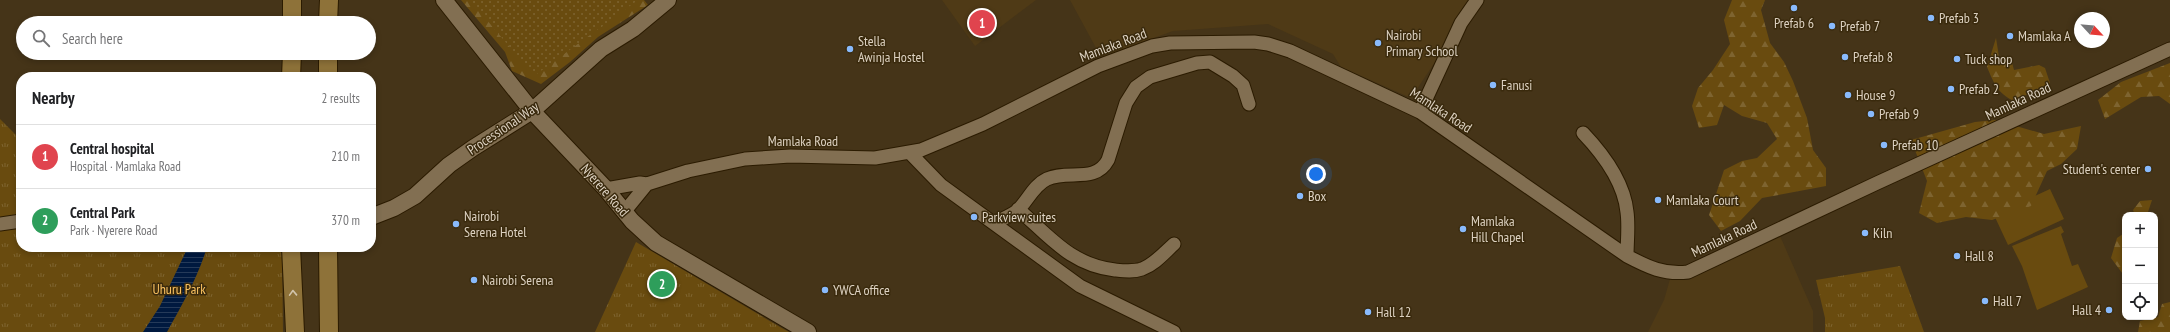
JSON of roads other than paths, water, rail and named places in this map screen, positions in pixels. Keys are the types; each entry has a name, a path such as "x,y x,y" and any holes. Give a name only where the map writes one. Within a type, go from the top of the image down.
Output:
{"main road":[{"path":"292,0 292,16"},
{"path":"328,16 329,0"},
{"path":"291,72 292,60"},
{"path":"328,60 328,72"},
{"path":"291,252 295,332"},
{"path":"328,252 329,332"}],"street":[{"name":"Nyerere Road","path":"444,0 532,111 606,189 632,221 656,243 808,332"},
{"name":"Processional Way","path":"376,215 394,208 415,196 449,165 532,111 601,49 633,29 668,0"},
{"path":"1420,112 1461,23 1477,0"},
{"name":"Mamlaka Road","path":"606,189 640,183 647,184 688,171 746,159 790,156 875,158 910,153 921,150 983,124 1075,78 1123,56 1152,46 1170,43 1243,42 1268,44 1320,64 1420,112 1627,256 1654,270 1678,273 1688,272 1877,183 2170,49"},
{"path":"994,223 1009,217 1038,186 1047,179 1058,176 1092,174 1104,167 1108,160 1128,98 1136,87 1150,77 1197,63 1210,62 1233,76 1243,85 1249,104"},
{"path":"1583,133 1602,152 1622,192 1628,212 1627,256"},
{"path":"910,153 941,185 1080,286 1174,332"},
{"path":"625,211 647,184"},
{"path":"1018,209 1067,253 1083,262 1106,269 1129,272 1143,268 1159,259 1174,244"},
{"path":"0,224 16,222"}],"water":[{"path":"186,252 205,252 184,301 167,332 143,332 160,306"}],"place":[{"name":"Prefab 6","path":"1794,8"},
{"name":"Prefab 3","path":"1931,18"},
{"name":"Central hospital","path":"982,23"},
{"name":"Prefab 7","path":"1832,26"},
{"name":"Mamlaka A","path":"2010,36"},
{"name":"Nairobi Primary School","path":"1378,43"},
{"name":"Stella Awinja Hostel","path":"850,49"},
{"name":"Prefab 8","path":"1845,57"},
{"name":"Tuck shop","path":"1957,59"},
{"name":"Fanusi","path":"1493,85"},
{"name":"Prefab 2","path":"1951,89"},
{"name":"House 9","path":"1848,95"},
{"name":"Prefab 9","path":"1871,114"},
{"name":"Prefab 10","path":"1884,145"},
{"name":"Student's center","path":"2148,169"},
{"name":"Box","path":"1300,196"},
{"name":"Mamlaka Court","path":"1658,200"},
{"name":"Parkview suites","path":"974,217"},
{"name":"Nairobi Serena Hotel","path":"456,224"},
{"name":"Mamlaka Hill Chapel","path":"1463,229"},
{"name":"Kiln","path":"1865,233"},
{"name":"Hall 8","path":"1957,256"},
{"name":"Nairobi Serena","path":"474,280"},
{"name":"Central Park","path":"662,284"},
{"name":"YWCA office","path":"825,290"},
{"name":"Hall 7","path":"1985,301"},
{"name":"Hall 4","path":"2109,310"},
{"name":"Hall 12","path":"1368,312"}],"park label":[{"name":"Uhuru Park","path":"179,289"}]}
